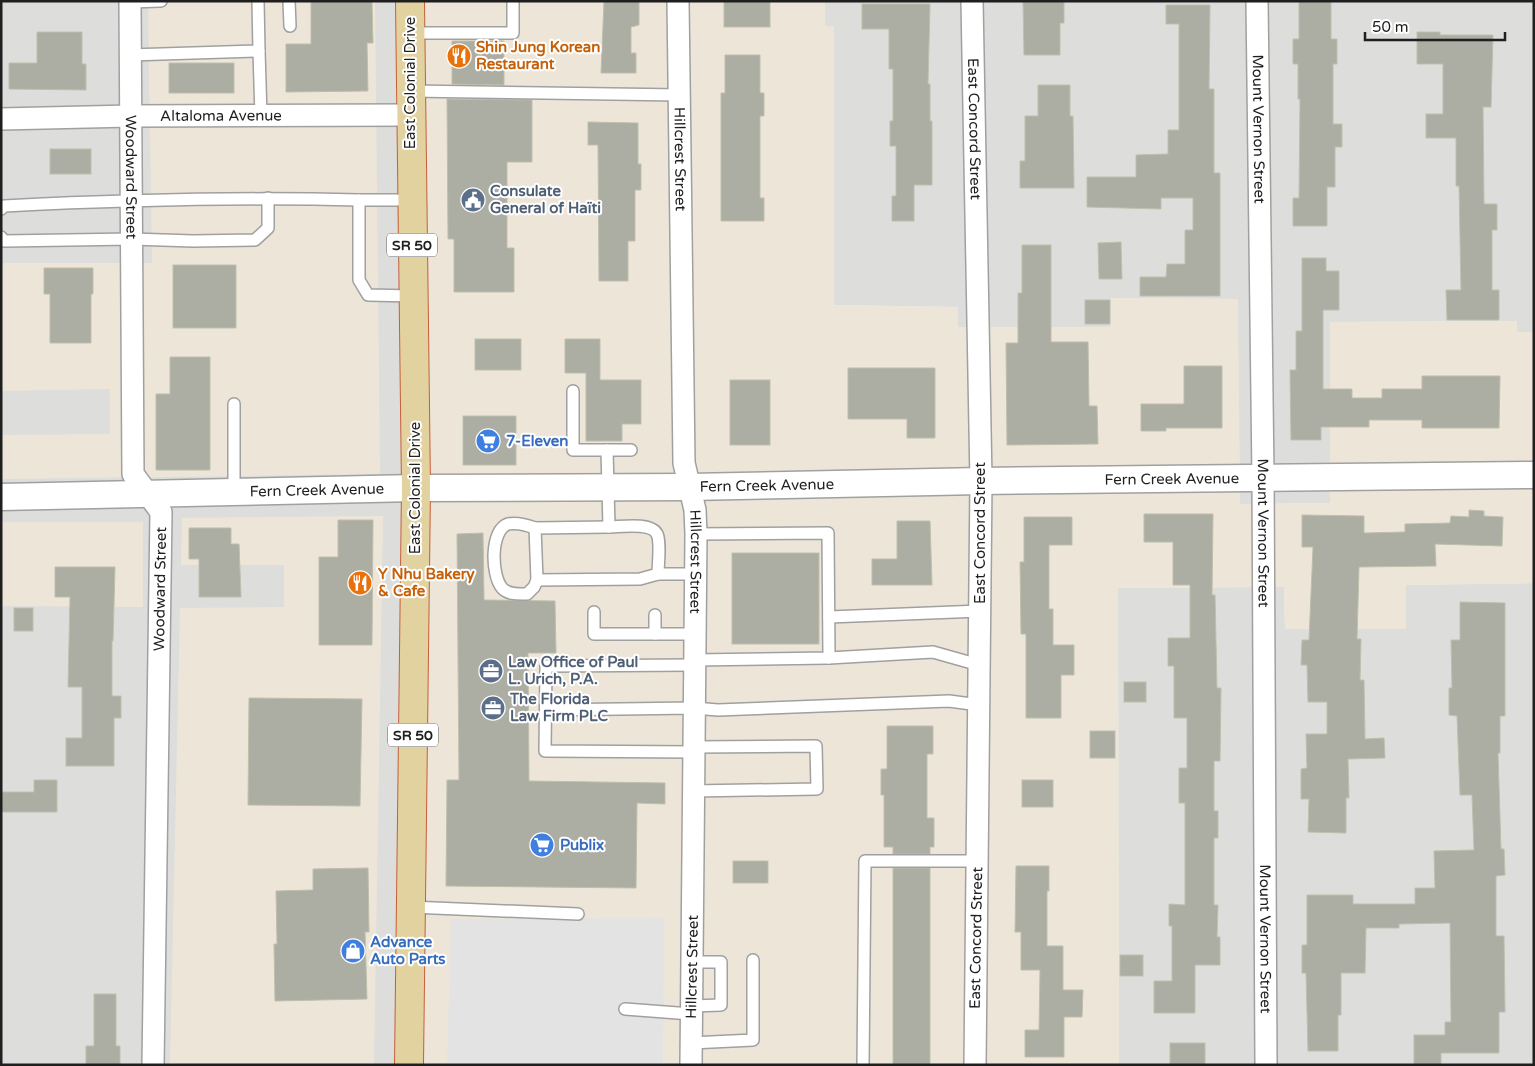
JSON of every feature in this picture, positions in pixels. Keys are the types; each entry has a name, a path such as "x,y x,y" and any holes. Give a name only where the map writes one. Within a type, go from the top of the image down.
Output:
{"highway":[{"name":"East Colonial Drive","path":"409,1065 416,488 410,1"}],"street":[{"name":"Hillcrest Street","path":"678,1 684,463 695,510 696,534 691,1065"},
{"name":"East Concord Street","path":"972,1 981,481 975,1065"},
{"name":"Mount Vernon Street","path":"1257,1 1263,478 1266,1065"},
{"name":"Woodward Street","path":"130,2 133,474 161,512 153,1065"},
{"name":"Altaloma Avenue","path":"1,119 261,116 410,103"},
{"name":"Fern Creek Avenue","path":"1,497 416,488 690,487 981,481 1534,475"}],"lane":[{"path":"130,2 161,1"},
{"path":"258,1 261,116"},
{"path":"289,1 290,26"},
{"path":"410,33 513,33 513,1"},
{"path":"130,55 259,51"},
{"path":"410,103 680,95"},
{"path":"1,209 4,206 132,200 268,198 411,200"},
{"path":"1,237 4,241 255,240 268,228 268,198"},
{"path":"359,200 360,280 368,295 413,296"},
{"path":"573,391 574,450 632,450"},
{"path":"234,404 234,492"},
{"path":"607,450 608,527"},
{"path":"535,528 537,580 534,587 527,594 512,594 502,589 496,578 494,566 494,546 499,531 508,524 523,524 535,528 648,526 658,536 658,574"},
{"path":"696,534 828,532 829,658"},
{"path":"537,580 640,578 658,574 695,574"},
{"path":"829,617 980,611"},
{"path":"594,612 594,634 695,634"},
{"path":"655,615 655,634"},
{"path":"693,790 817,789 816,746 545,751 546,666 829,658 933,652 979,664"},
{"path":"546,710 694,708 718,710 948,701 979,705"},
{"path":"863,1065 865,861 977,861"},
{"path":"411,907 578,914"},
{"path":"691,1043 753,1040 753,960"},
{"path":"625,1009 692,1010 721,1005 721,962 692,962"}],"shaded area":[{"path":"1,1 695,1 409,1065 1,1065"},
{"path":"148,1 375,1 380,474 1,479 1,435 110,434 110,389 1,391 1,263 152,263"},
{"path":"411,1 825,1 825,26 834,26 834,305 958,307 958,327 1110,327 1110,298 1238,299 1240,504 1330,503 1330,322 1517,321 1517,332 1534,332 1534,583 1406,585 1406,629 1285,629 1284,587 1118,588 1119,1065 409,1065"},
{"path":"825,1 1534,1 1534,332 1516,332 1517,321 1330,322 1330,503 1240,504 1237,299 1110,298 1110,327 958,327 958,307 833,305 834,26 825,26"},
{"path":"383,516 374,1065 170,1065 180,608 284,607 284,565 181,565 182,518"},
{"path":"1,522 143,522 143,607 1,606"},
{"path":"1534,583 1534,1065 1119,1065 1118,588 1284,587 1285,629 1406,629 1406,585"},
{"path":"664,918 663,1065 447,1065 451,919"}],"building":[{"path":"311,1 372,1 373,43 367,43 368,91 286,92 286,44 311,44"},
{"path":"604,1 639,1 639,25 631,27 631,53 636,53 636,73 601,73"},
{"path":"724,1 770,1 770,27 724,27"},
{"path":"1023,1 1064,1 1064,23 1060,23 1060,55 1024,55"},
{"path":"1299,1 1331,1 1331,39 1337,39 1337,64 1333,64 1333,124 1342,124 1342,147 1335,147 1335,187 1327,187 1327,226 1293,226 1293,198 1299,198 1300,99 1298,99 1298,64 1293,64 1293,39 1299,39"},
{"path":"862,4 930,4 928,84 930,84 930,121 932,121 932,185 914,185 914,221 892,221 892,196 896,196 896,146 890,146 890,121 893,121 893,69 889,69 889,29 862,29"},
{"path":"1166,5 1210,5 1209,89 1214,89 1214,173 1220,173 1220,296 1140,296 1140,277 1166,277 1167,264 1185,264 1185,230 1193,230 1193,198 1161,198 1161,209 1087,207 1087,177 1136,177 1136,155 1168,154 1168,130 1179,130 1179,24 1166,24"},
{"path":"37,32 82,32 82,64 86,64 86,90 9,89 9,63 37,63"},
{"path":"1417,32 1440,32 1440,35 1493,35 1491,107 1483,107 1484,204 1497,204 1497,230 1492,230 1492,290 1499,290 1499,320 1447,320 1446,290 1461,290 1459,186 1456,186 1456,138 1426,138 1426,114 1443,114 1443,64 1417,64"},
{"path":"452,41 504,41 504,85 452,84"},
{"path":"725,55 760,55 760,93 764,93 764,116 760,116 760,198 764,198 764,221 721,221 721,93 725,93"},
{"path":"169,63 234,63 234,93 169,93"},
{"path":"1038,85 1070,85 1070,116 1073,116 1074,188 1020,188 1020,161 1025,161 1025,116 1038,116"},
{"path":"447,99 532,100 532,162 507,162 507,248 514,248 514,292 454,292 454,239 448,239"},
{"path":"588,122 638,123 638,164 641,164 641,190 635,190 635,241 628,241 628,281 599,281 598,145 588,145"},
{"path":"50,149 91,149 91,174 50,174"},
{"path":"1121,242 1122,279 1099,279 1098,243"},
{"path":"1022,245 1051,245 1051,342 1088,342 1089,406 1097,406 1098,444 1007,445 1006,343 1018,343 1018,293 1022,293"},
{"path":"1302,258 1326,258 1326,271 1339,271 1339,310 1323,310 1323,389 1352,389 1352,398 1382,398 1382,389 1422,389 1422,376 1500,376 1499,428 1422,428 1422,420 1369,420 1369,427 1321,427 1321,440 1291,440 1290,370 1296,370 1296,331 1302,331"},
{"path":"173,265 236,265 236,328 173,328"},
{"path":"44,268 93,268 91,343 50,343 50,294 44,294"},
{"path":"1085,300 1110,300 1110,324 1085,324"},
{"path":"475,339 521,339 521,370 475,370"},
{"path":"565,339 600,339 600,380 641,380 641,424 622,424 622,441 586,441 586,373 565,373"},
{"path":"170,357 210,357 210,470 156,470 156,394 170,394"},
{"path":"1184,366 1222,366 1222,428 1166,428 1166,431 1141,431 1141,404 1184,404"},
{"path":"848,368 935,368 935,438 907,438 907,419 848,419"},
{"path":"730,380 770,380 770,445 730,445"},
{"path":"463,416 516,416 516,465 463,465"},
{"path":"1469,510 1484,511 1484,516 1503,517 1502,546 1435,544 1436,566 1359,567 1357,639 1361,639 1360,680 1364,680 1365,739 1384,738 1385,758 1348,759 1349,798 1346,798 1346,833 1308,832 1309,799 1301,799 1301,769 1307,768 1306,734 1327,734 1327,702 1308,702 1307,665 1301,665 1302,640 1309,640 1313,547 1302,547 1302,515 1364,516 1364,533 1405,532 1405,524 1450,523 1451,516 1469,517"},
{"path":"1144,514 1213,514 1212,595 1215,595 1217,688 1221,688 1220,761 1214,761 1214,811 1218,811 1218,838 1214,838 1214,905 1218,905 1217,937 1220,937 1220,965 1195,965 1195,1013 1154,1013 1154,981 1172,981 1172,926 1169,926 1169,904 1185,905 1185,803 1179,803 1179,768 1187,768 1187,718 1174,718 1174,666 1168,666 1168,638 1190,638 1190,585 1173,585 1173,542 1144,542"},
{"path":"1024,517 1072,517 1072,545 1049,545 1049,609 1053,609 1053,645 1074,645 1074,675 1061,675 1061,718 1026,718 1026,634 1021,634 1020,562 1024,562"},
{"path":"338,520 373,520 372,645 319,645 319,557 338,557"},
{"path":"897,521 930,521 932,585 872,585 872,559 897,559"},
{"path":"189,528 231,528 231,544 239,544 241,597 199,597 199,559 189,559"},
{"path":"483,533 484,600 555,601 556,653 528,653 529,781 665,783 665,804 637,803 636,888 446,886 447,780 459,780 457,534"},
{"path":"732,553 819,553 819,644 732,644"},
{"path":"55,567 115,567 112,696 121,696 121,718 114,718 114,766 66,766 66,738 82,738 82,687 68,687 70,597 55,597"},
{"path":"1460,602 1505,603 1505,716 1500,716 1500,753 1498,753 1501,849 1504,849 1505,875 1496,876 1496,936 1504,936 1505,1012 1499,1012 1499,1053 1441,1053 1441,1065 1414,1065 1414,1035 1445,1035 1445,1022 1451,1022 1450,923 1399,924 1399,928 1366,928 1365,973 1341,973 1341,1015 1338,1015 1338,1051 1308,1051 1306,973 1302,973 1302,945 1307,945 1307,895 1353,895 1353,904 1415,904 1415,888 1435,888 1434,851 1474,850 1472,795 1460,795 1457,716 1449,715 1449,688 1452,688 1451,640 1460,640"},
{"path":"14,608 33,608 33,631 14,631"},
{"path":"1124,682 1146,682 1146,702 1124,702"},
{"path":"249,698 362,699 360,806 248,805"},
{"path":"887,726 933,726 933,754 927,754 927,818 934,818 934,847 930,847 930,854 893,854 893,847 884,847 884,795 881,795 881,769 887,769"},
{"path":"1090,731 1115,731 1115,758 1090,758"},
{"path":"34,780 57,780 57,812 1,812 1,792 34,792"},
{"path":"1022,780 1053,780 1053,807 1022,807"},
{"path":"733,861 768,861 768,883 733,883"},
{"path":"1016,866 1049,866 1047,946 1063,946 1063,990 1083,990 1082,1017 1064,1017 1064,1057 1025,1057 1025,1030 1039,1030 1040,970 1021,970 1021,932 1015,932"},
{"path":"368,868 369,932 365,932 367,999 275,1001 274,944 277,944 276,891 313,890 313,869"},
{"path":"893,868 930,868 930,1065 893,1065"},
{"path":"1120,955 1143,955 1143,976 1120,976"},
{"path":"94,994 116,994 116,1046 120,1046 120,1065 86,1065 86,1046 94,1046"},
{"path":"1170,1043 1205,1043 1205,1065 1170,1065"}],"place":[{"name":"Shin Jung Korean Restaurant","path":"459,56"},
{"name":"Consulate General of Haïti","path":"473,200"},
{"name":"7-Eleven","path":"488,441"},
{"name":"Y Nhu Bakery & Cafe","path":"360,583"},
{"name":"Law Office of Paul L. Urich, P.A.","path":"491,671"},
{"name":"The Florida Law Firm PLC","path":"493,708"},
{"name":"Publix","path":"542,845"},
{"name":"Advance Auto Parts","path":"353,951"}]}
